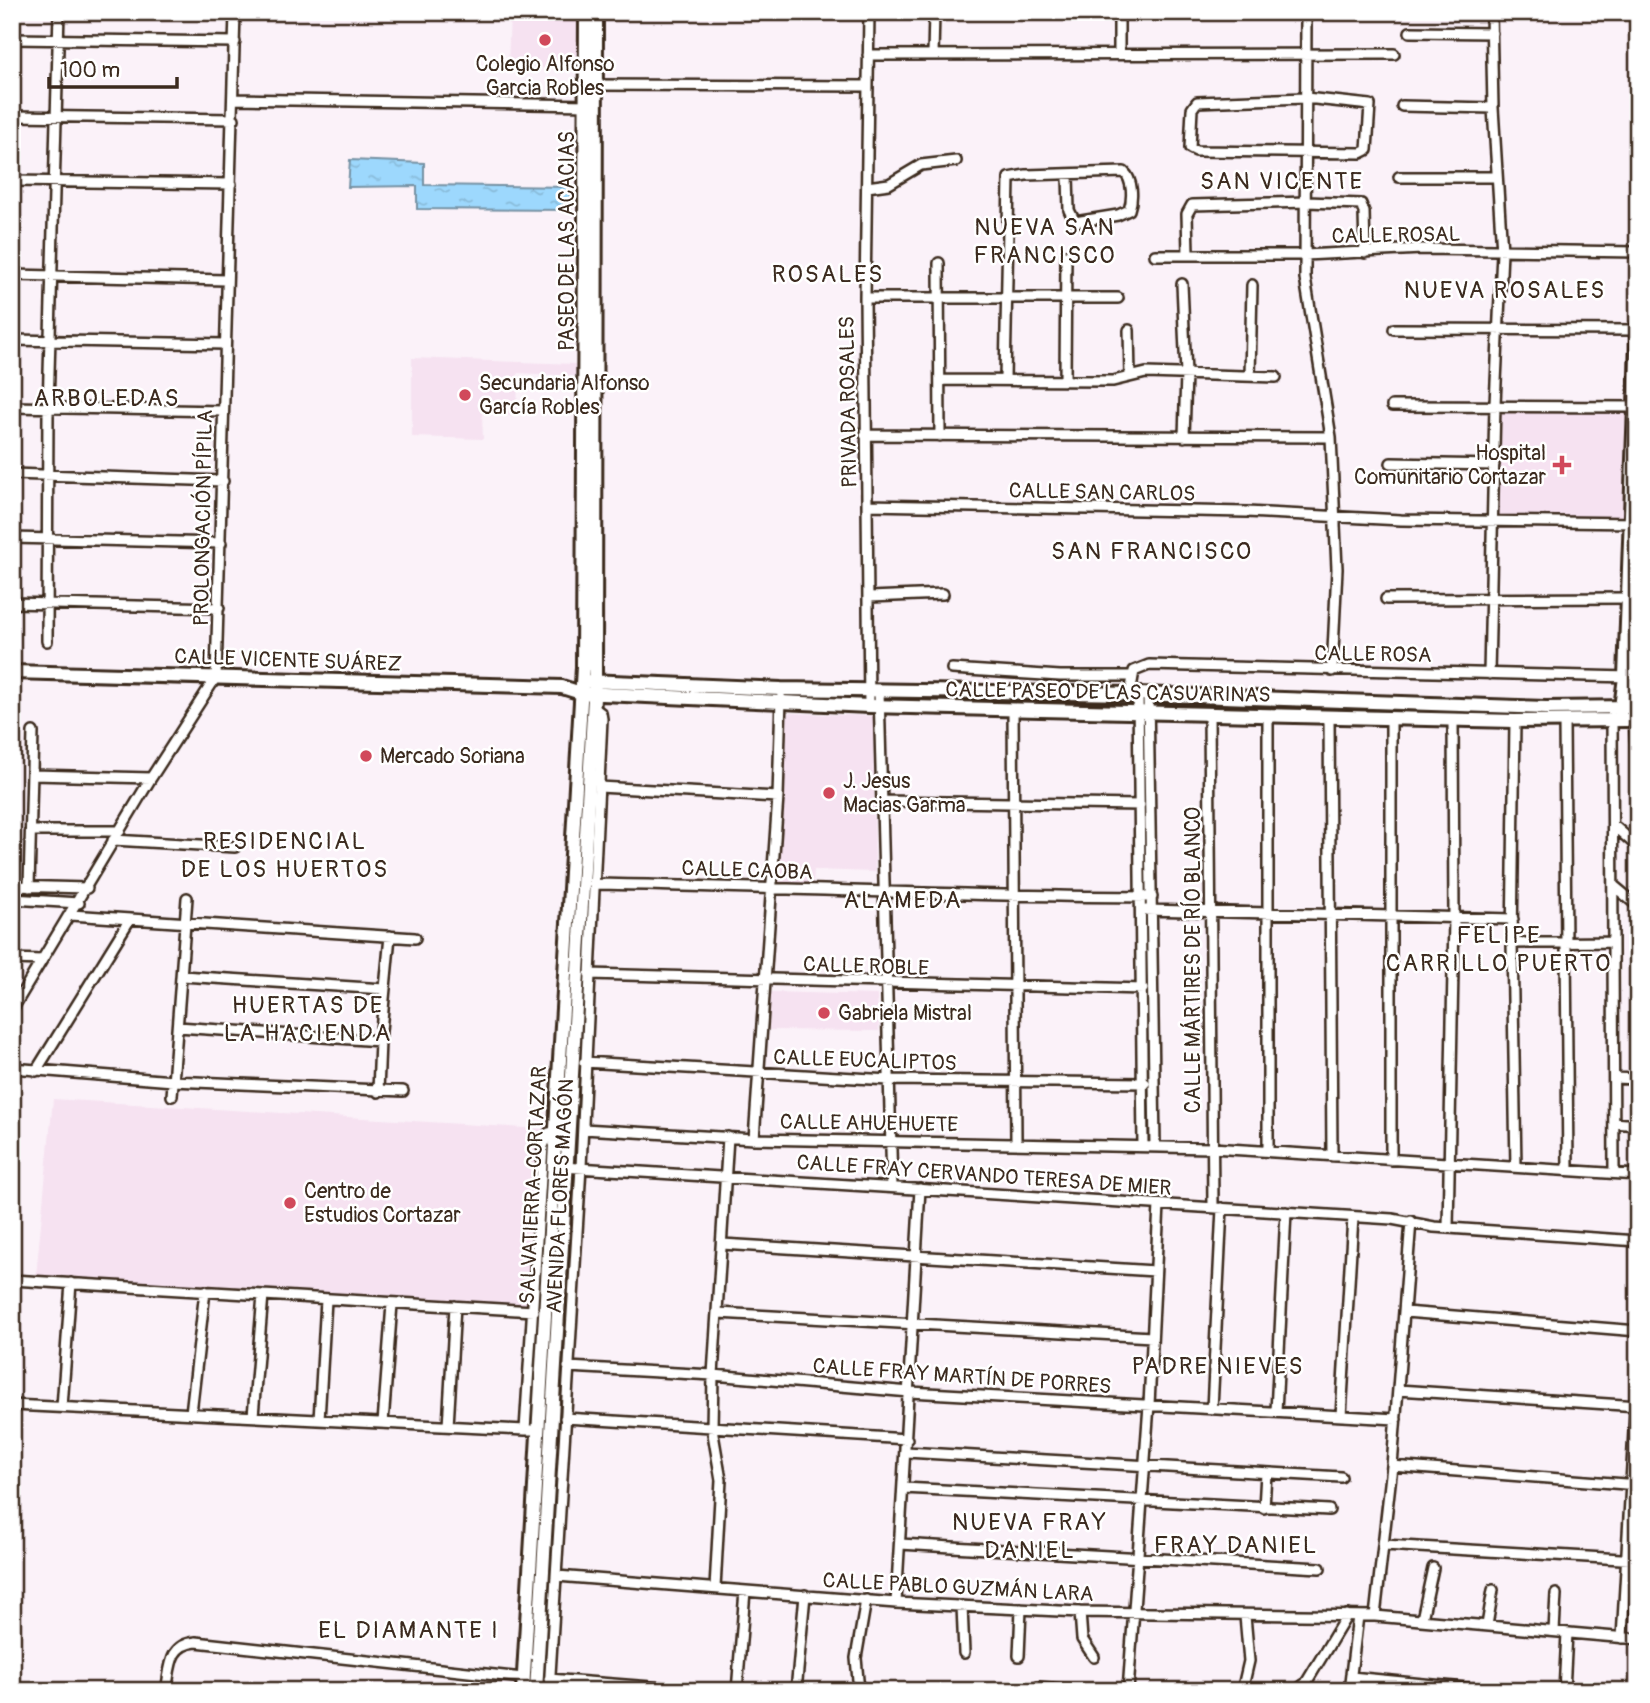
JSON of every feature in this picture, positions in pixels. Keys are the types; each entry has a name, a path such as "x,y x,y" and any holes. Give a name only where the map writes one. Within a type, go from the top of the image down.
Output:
{"main road":[{"name":"PASEO DE LAS ACACIAS","path":"586,12 591,85"},
{"name":"PASEO DE LAS ACACIAS","path":"589,691 591,85 596,12"},
{"path":"1626,714 1630,677 1638,324"},
{"path":"1632,598 1638,543"},
{"name":"CALLE VICENTE SUÁREZ","path":"12,672 562,687 589,691"},
{"name":"CALLE PASEO DE LAS CASUARINAS","path":"589,691 1135,687 1626,714"},
{"name":"CALLE PASEO DE LAS CASUARINAS","path":"589,691 781,704 1391,719 1564,722 1626,714"},
{"name":"SALVATIERRA-CORTAZAR","path":"536,1691 561,1145 589,691"},
{"name":"SALVATIERRA-CORTAZAR","path":"562,1131 589,691"},
{"name":"SALVATIERRA-CORTAZAR","path":"523,1684 532,1430 540,1298 560,1167"}],"street":[{"path":"47,641 48,409 59,12"},
{"name":"PROLONGACIÓN PÍPILA","path":"216,677 226,280 235,99 235,12"},
{"name":"PRIVADA ROSALES","path":"869,12 865,435 874,706 883,801 885,984 892,1187"},
{"path":"933,55 934,12"},
{"path":"1119,12 1119,53"},
{"path":"1306,12 1305,255 1307,291 1331,437 1337,589 1332,671"},
{"path":"1489,674 1493,597 1494,404 1502,252 1493,108 1491,12"},
{"path":"1410,32 1492,33"},
{"path":"12,39 235,42"},
{"path":"868,55 1394,54"},
{"path":"591,85 868,86"},
{"path":"1306,97 1367,103 1371,108 1370,142 1364,153 1307,152 1196,151 1189,145 1192,109 1197,102 1306,97"},
{"path":"235,99 591,105"},
{"path":"1402,106 1493,108"},
{"path":"12,116 234,119"},
{"path":"867,187 889,184 921,164 956,162"},
{"path":"1005,379 1007,181 1016,175 1127,174 1130,182 1129,210 1083,223 1075,222 1069,209 1068,176"},
{"path":"1399,177 1497,177"},
{"path":"12,181 231,184"},
{"path":"1188,253 1187,214 1192,205 1307,202 1361,204 1364,212 1365,253"},
{"name":"CALLE ROSAL","path":"1155,255 1305,255 1422,248 1502,252 1638,252"},
{"path":"1065,379 1066,255"},
{"path":"939,263 937,301 941,380 940,436"},
{"path":"12,275 226,280"},
{"path":"1182,284 1186,374 1184,437"},
{"path":"1250,376 1252,285"},
{"path":"865,299 1118,299"},
{"path":"1394,329 1637,331"},
{"path":"1129,330 1130,376"},
{"path":"12,340 225,344"},
{"path":"941,380 1114,381 1130,376 1186,374 1276,377"},
{"path":"1392,406 1494,404 1636,407"},
{"path":"12,407 223,411"},
{"path":"865,435 1331,437"},
{"path":"1391,463 1494,465"},
{"path":"12,474 223,481"},
{"name":"CALLE SAN CARLOS","path":"867,505 1634,523"},
{"path":"12,538 220,543"},
{"path":"870,597 943,594"},
{"path":"1386,598 1632,598"},
{"path":"12,603 219,608"},
{"name":"CALLE ROSA","path":"952,669 1060,676 1135,687 1138,668 1149,665 1630,677"},
{"path":"12,1010 79,902 113,840 216,677"},
{"path":"1135,687 1143,712 1152,897 1155,1146"},
{"path":"754,1139 778,797 781,689"},
{"name":"AVENIDA FLORES MAGÓN","path":"549,1691 581,1167 602,719 589,691"},
{"path":"1013,709 1016,1141"},
{"path":"1143,712 1140,805 1145,1083 1143,1146"},
{"name":"CALLE MÁRTIRES DE RÍO BLANCO","path":"1209,713 1212,1148 1218,1207 1212,1409"},
{"path":"1626,714 1638,768"},
{"path":"1614,1173 1613,825 1626,714"},
{"path":"1268,716 1268,1151"},
{"path":"1329,717 1332,1156"},
{"path":"1391,719 1391,1160"},
{"path":"1448,1228 1454,918 1453,719"},
{"path":"1515,721 1512,943 1516,1167"},
{"path":"1564,722 1568,1170"},
{"path":"29,887 33,732"},
{"path":"33,775 151,778"},
{"path":"599,787 778,797"},
{"path":"883,801 1140,805"},
{"path":"1613,825 1638,847"},
{"path":"31,831 120,831"},
{"path":"113,840 235,847"},
{"name":"CALLE CAOBA","path":"593,884 771,887 884,894 1152,897"},
{"path":"12,886 87,888"},
{"path":"1614,886 1638,906"},
{"path":"172,1096 187,898"},
{"path":"12,900 79,902"},
{"path":"1141,910 1210,909 1513,919"},
{"path":"71,915 415,938"},
{"path":"36,1071 130,919"},
{"path":"378,1092 390,936"},
{"path":"1512,943 1612,942"},
{"path":"12,959 42,960"},
{"name":"CALLE ROBLE","path":"589,974 1016,988 1143,989"},
{"path":"182,976 384,989"},
{"path":"178,1027 380,1041"},
{"name":"CALLE EUCALIPTOS","path":"584,1062 889,1080 1145,1083"},
{"path":"12,1068 173,1081 403,1091"},
{"path":"1614,1078 1638,1079"},
{"path":"1614,1124 1638,1125"},
{"name":"CALLE AHUEHUETE","path":"583,1129 754,1139 1016,1141 1212,1148 1638,1175"},
{"path":"12,1405 532,1430 534,1311 540,1298 543,1146 546,1137 562,1131"},
{"path":"715,1588 720,1480 712,1428 713,1375 727,1138"},
{"path":"561,1145 582,1146"},
{"name":"CALLE FRAY CERVANDO TERESA DE MIER","path":"560,1167 1218,1207 1411,1221 1427,1227 1638,1241"},
{"path":"896,1603 920,1189"},
{"path":"1128,1691 1149,1405 1159,1205"},
{"path":"1276,1412 1286,1212"},
{"path":"1341,1416 1353,1217"},
{"path":"1411,1221 1392,1466 1375,1616 1638,1639"},
{"path":"722,1244 1155,1271"},
{"path":"12,1280 534,1311"},
{"path":"62,1407 71,1283"},
{"path":"191,1413 205,1291"},
{"path":"253,1416 263,1295"},
{"path":"319,1420 326,1300"},
{"path":"383,1423 392,1304"},
{"path":"447,1426 455,1307"},
{"path":"1405,1312 1638,1331"},
{"path":"718,1313 1152,1337"},
{"path":"1622,1638 1626,1560 1634,1485 1638,1362"},
{"name":"CALLE FRAY MARTÍN DE PORRES","path":"568,1367 713,1375 910,1392 1396,1419"},
{"path":"1398,1390 1636,1406"},
{"path":"565,1418 907,1439"},
{"path":"906,1452 1341,1477"},
{"path":"1392,1466 1634,1485"},
{"path":"1264,1507 1266,1473"},
{"path":"904,1488 1329,1510"},
{"path":"900,1544 1139,1555 1320,1568"},
{"path":"1384,1545 1638,1560"},
{"path":"1422,1619 1433,1568"},
{"name":"CALLE PABLO GUZMÁN LARA","path":"556,1576 896,1603 1080,1612 1375,1616"},
{"path":"1487,1625 1493,1590"},
{"path":"737,1691 745,1591"},
{"path":"1554,1632 1556,1594"},
{"path":"796,1691 805,1595"},
{"path":"859,1691 856,1652 866,1600"},
{"path":"962,1606 964,1653"},
{"path":"1019,1656 1021,1609"},
{"path":"1080,1612 1082,1639 1094,1657"},
{"path":"1242,1691 1249,1661 1245,1616"},
{"path":"1349,1691 1353,1616"},
{"path":"1280,1689 1297,1690 1306,1683 1353,1616"},
{"path":"1564,1691 1567,1633"},
{"path":"166,1691 175,1650 184,1643 196,1642 523,1684"},
{"path":"1351,1677 1496,1691"},
{"path":"549,1679 702,1691"},
{"path":"1033,1689 1089,1691"}],"shaded area":[{"name":"Colegio Alfonso Garcia Robles","path":"510,12 582,12 582,68 508,68"},
{"path":"604,12 794,12 794,17 604,16"},
{"name":"Secundaria Alfonso García Robles","path":"412,358 576,364 575,376 518,373 517,416 482,414 483,439 412,437"},
{"name":"Hospital Comunitario Cortazar","path":"1499,409 1629,413 1625,517 1497,516"},
{"name":"J. Jesus Macias Garma","path":"788,713 873,716 875,872 814,870 813,884 778,883"},
{"name":"Gabriela Mistral","path":"771,992 877,995 879,1031 768,1030"},
{"name":"Centro de Estudios Cortazar","path":"53,1099 541,1129 530,1306 392,1303 36,1276"}],"water":[{"path":"350,160 424,163 424,185 571,187 571,210 417,209 417,186 348,187"}],"place":[{"name":"Colegio Alfonso Garcia Robles","path":"545,40"},
{"name":"Secundaria Alfonso García Robles","path":"465,395"},
{"name":"Hospital Comunitario Cortazar","path":"1562,465"},
{"name":"Mercado Soriana","path":"366,756"},
{"name":"J. Jesus Macias Garma","path":"829,793"},
{"name":"Gabriela Mistral","path":"824,1013"},
{"name":"Centro de Estudios Cortazar","path":"290,1203"}],"district":[{"name":"SAN VICENTE","path":"1282,181"},
{"name":"NUEVA SAN FRANCISCO","path":"1045,241"},
{"name":"ROSALES","path":"828,274"},
{"name":"NUEVA ROSALES","path":"1505,290"},
{"name":"ARBOLEDAS","path":"107,398"},
{"name":"SAN FRANCISCO","path":"1152,551"},
{"name":"RESIDENCIAL DE LOS HUERTOS","path":"285,855"},
{"name":"ALAMEDA","path":"903,900"},
{"name":"FELIPE CARRILLO PUERTO","path":"1499,949"},
{"name":"HUERTAS DE LA HACIENDA","path":"308,1019"},
{"name":"PADRE NIEVES","path":"1218,1366"},
{"name":"NUEVA FRAY DANIEL","path":"1030,1536"},
{"name":"FRAY DANIEL","path":"1236,1545"},
{"name":"EL DIAMANTE I","path":"409,1630"}]}
